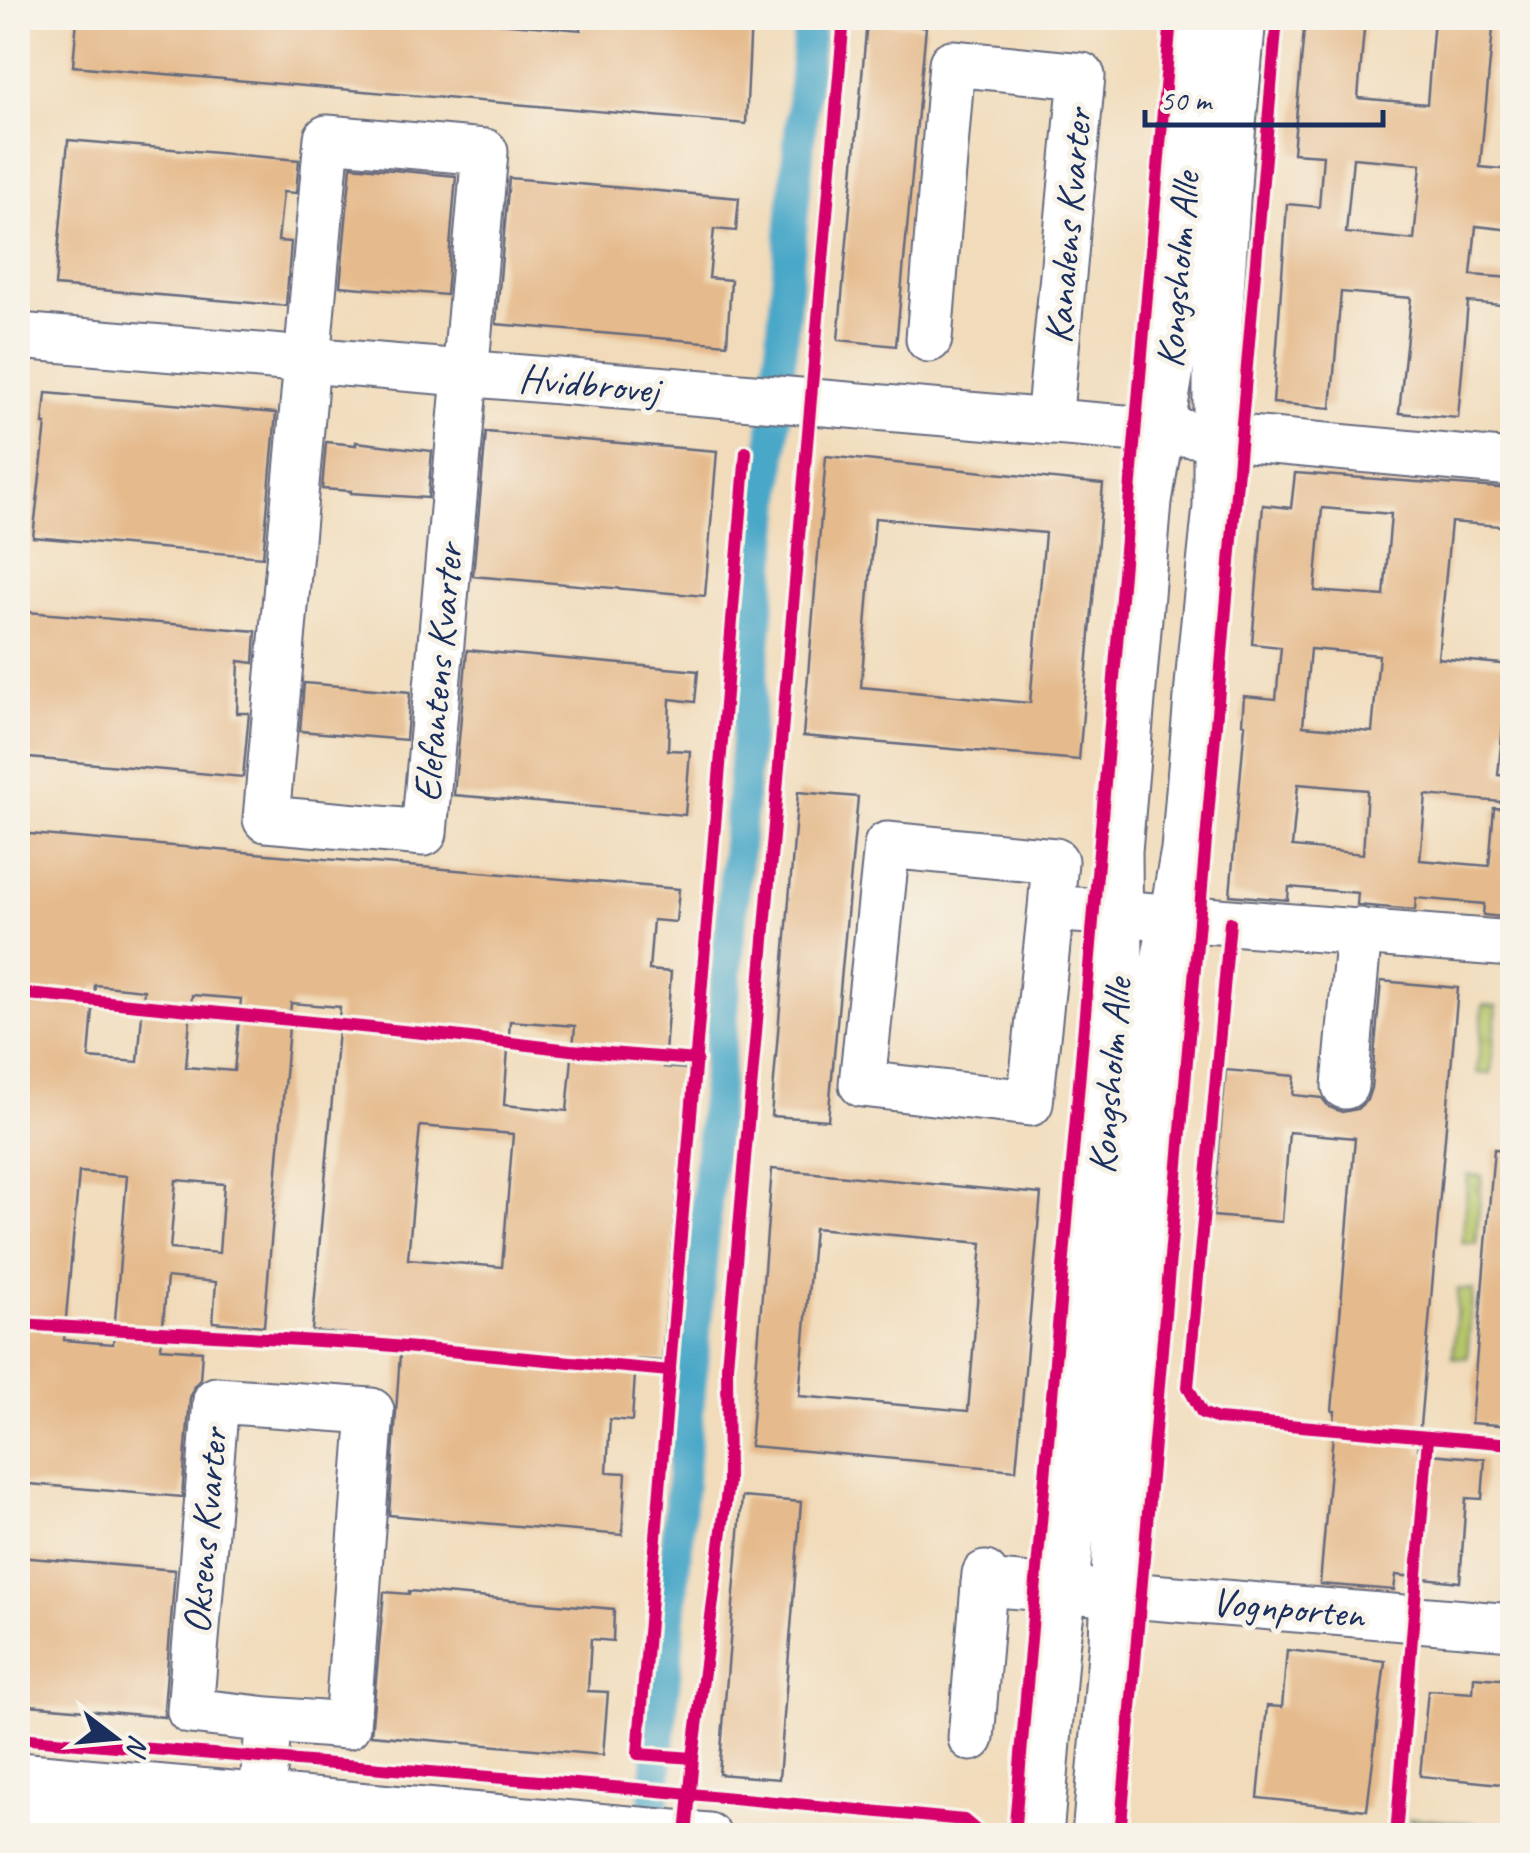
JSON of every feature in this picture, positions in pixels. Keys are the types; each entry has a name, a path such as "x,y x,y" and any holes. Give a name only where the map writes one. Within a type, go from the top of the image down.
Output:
{"street":[{"name":"Kongsholm Alle","path":"1040,1836 1090,1322 1120,960 1119,852 1145,540 1172,363 1199,18"},
{"name":"Kongsholm Alle","path":"1095,1836 1112,1643 1116,1521 1162,982 1184,850 1216,506 1216,366 1243,18"},
{"name":"Kanalens Kvarter","path":"929,339 952,63 1082,76 1050,422"},
{"path":"307,360 327,138 485,152 465,373"},
{"name":"Hvidbrovej","path":"18,336 1161,430 1512,463"},
{"name":"Elefantens Kvarter","path":"307,360 266,819 424,834 465,373"},
{"path":"887,846 1055,862 1052,908 1030,1103 862,1084 887,846"},
{"path":"1052,908 1512,944"},
{"path":"1345,1086 1358,931"},
{"name":"Oksens Kvarter","path":"216,1400 370,1411 347,1726 268,1720 190,1711 216,1400"},
{"path":"971,1738 985,1578 1064,1590"},
{"name":"Vognporten","path":"1064,1590 1512,1627"},
{"path":"260,1816 268,1720"},
{"path":"18,1775 260,1816 633,1829 708,1836"},
{"path":"18,1817 232,1836"}],"green space":[{"path":"1483,1005 1497,1006 1491,1074 1477,1073"},
{"path":"1468,1175 1482,1176 1476,1244 1462,1243"},
{"path":"1458,1289 1473,1290 1467,1358 1453,1357"},
{"path":"1410,1818 1512,1827 1512,1835 1409,1835"}],"building":[{"path":"77,18 250,18 337,26 338,18 439,18 581,30 582,18 751,18 746,124 73,66"},
{"path":"1305,18 1365,18 1358,98 1427,104 1434,18 1494,18 1480,167 1512,170 1512,230 1476,226 1471,275 1512,278 1512,306 1468,302 1458,418 1399,413 1411,298 1341,292 1331,408 1273,403 1287,204 1319,207 1323,155 1293,153","holes":["1353,158 1421,164 1414,240 1346,233"]},
{"path":"867,21 926,27 896,346 838,340"},
{"path":"68,140 299,160 296,193 283,192 278,241 291,242 286,306 55,286"},
{"path":"351,166 456,176 446,295 340,286"},
{"path":"509,178 739,198 736,231 714,229 709,278 731,280 727,344 496,324"},
{"path":"46,393 276,413 263,557 33,537"},
{"path":"486,432 717,451 705,596 473,576"},
{"path":"326,442 432,451 428,498 322,489"},
{"path":"826,456 1103,484 1079,760 803,736","holes":["875,518 1045,533 1030,703 861,687"]},
{"path":"1295,473 1512,489 1512,527 1451,522 1438,658 1512,665 1512,726 1503,725 1498,775 1512,776 1512,803 1426,795 1420,860 1489,866 1494,808 1512,809 1512,918 1483,915 1484,904 1416,898 1415,910 1357,905 1358,893 1289,887 1288,900 1230,895 1244,696 1276,699 1281,647 1252,644 1263,505 1291,508","holes":["1322,508 1391,514 1384,596 1315,591","1310,649 1379,655 1372,732 1303,726","1298,784 1367,790 1363,854 1292,847"]},
{"path":"27,612 256,631 254,663 239,661 237,713 249,713 243,777 18,757"},
{"path":"467,650 698,671 695,702 670,699 668,750 690,751 685,815 454,795"},
{"path":"304,683 410,692 406,740 300,731"},
{"path":"798,792 858,797 828,1120 771,1116"},
{"path":"18,833 679,889 676,922 653,920 649,970 671,972 664,1067 687,1069 662,1361 636,1359 632,1421 610,1419 607,1472 626,1473 622,1535 389,1515 401,1339 312,1331 340,1007 291,1003 264,1326 213,1322 216,1282 167,1277 161,1348 202,1351 200,1380 190,1398 182,1497 18,1483","holes":["95,985 144,990 138,1062 89,1058","192,995 241,999 234,1071 186,1067","510,1021 575,1026 567,1111 504,1105","420,1126 513,1134 502,1267 408,1259","79,1172 127,1176 113,1344 64,1340","176,1180 224,1184 219,1253 170,1249"]},
{"path":"1381,981 1458,988 1418,1449 1420,1453 1485,1459 1482,1499 1466,1498 1460,1582 1396,1575 1394,1590 1320,1584 1355,1138 1289,1132 1282,1222 1213,1216 1226,1070 1295,1076 1293,1095 1322,1098 1329,1107 1342,1112 1357,1109 1367,1100 1371,1088"},
{"path":"1494,1149 1512,1150 1512,1426 1471,1423"},
{"path":"772,1169 1041,1194 1016,1470 750,1446","holes":["814,1228 982,1243 968,1411 799,1396"]},
{"path":"742,1497 801,1502 779,1779 719,1774"},
{"path":"18,1557 175,1570 165,1717 18,1704"},
{"path":"384,1592 614,1609 613,1641 591,1639 588,1691 608,1692 603,1755 371,1735"},
{"path":"1287,1650 1385,1661 1367,1810 1258,1798 1267,1706 1282,1707"},
{"path":"1474,1677 1512,1680 1512,1785 1420,1776 1428,1690 1473,1693"}],"waterway":[{"path":"651,1836 810,18"}],"cycle path":[{"path":"686,1836 728,1483 727,1366 844,18"},
{"path":"1014,1836 1171,18"},
{"path":"1120,1836 1277,18"},
{"path":"693,1758 638,1754 746,452"},
{"path":"1230,922 1188,1387 1202,1413 1218,1419 1512,1444"},
{"path":"18,993 697,1060"},
{"path":"18,1324 371,1344 670,1371"},
{"path":"1396,1836 1428,1438"},
{"path":"18,1738 964,1820 983,1836"}]}
